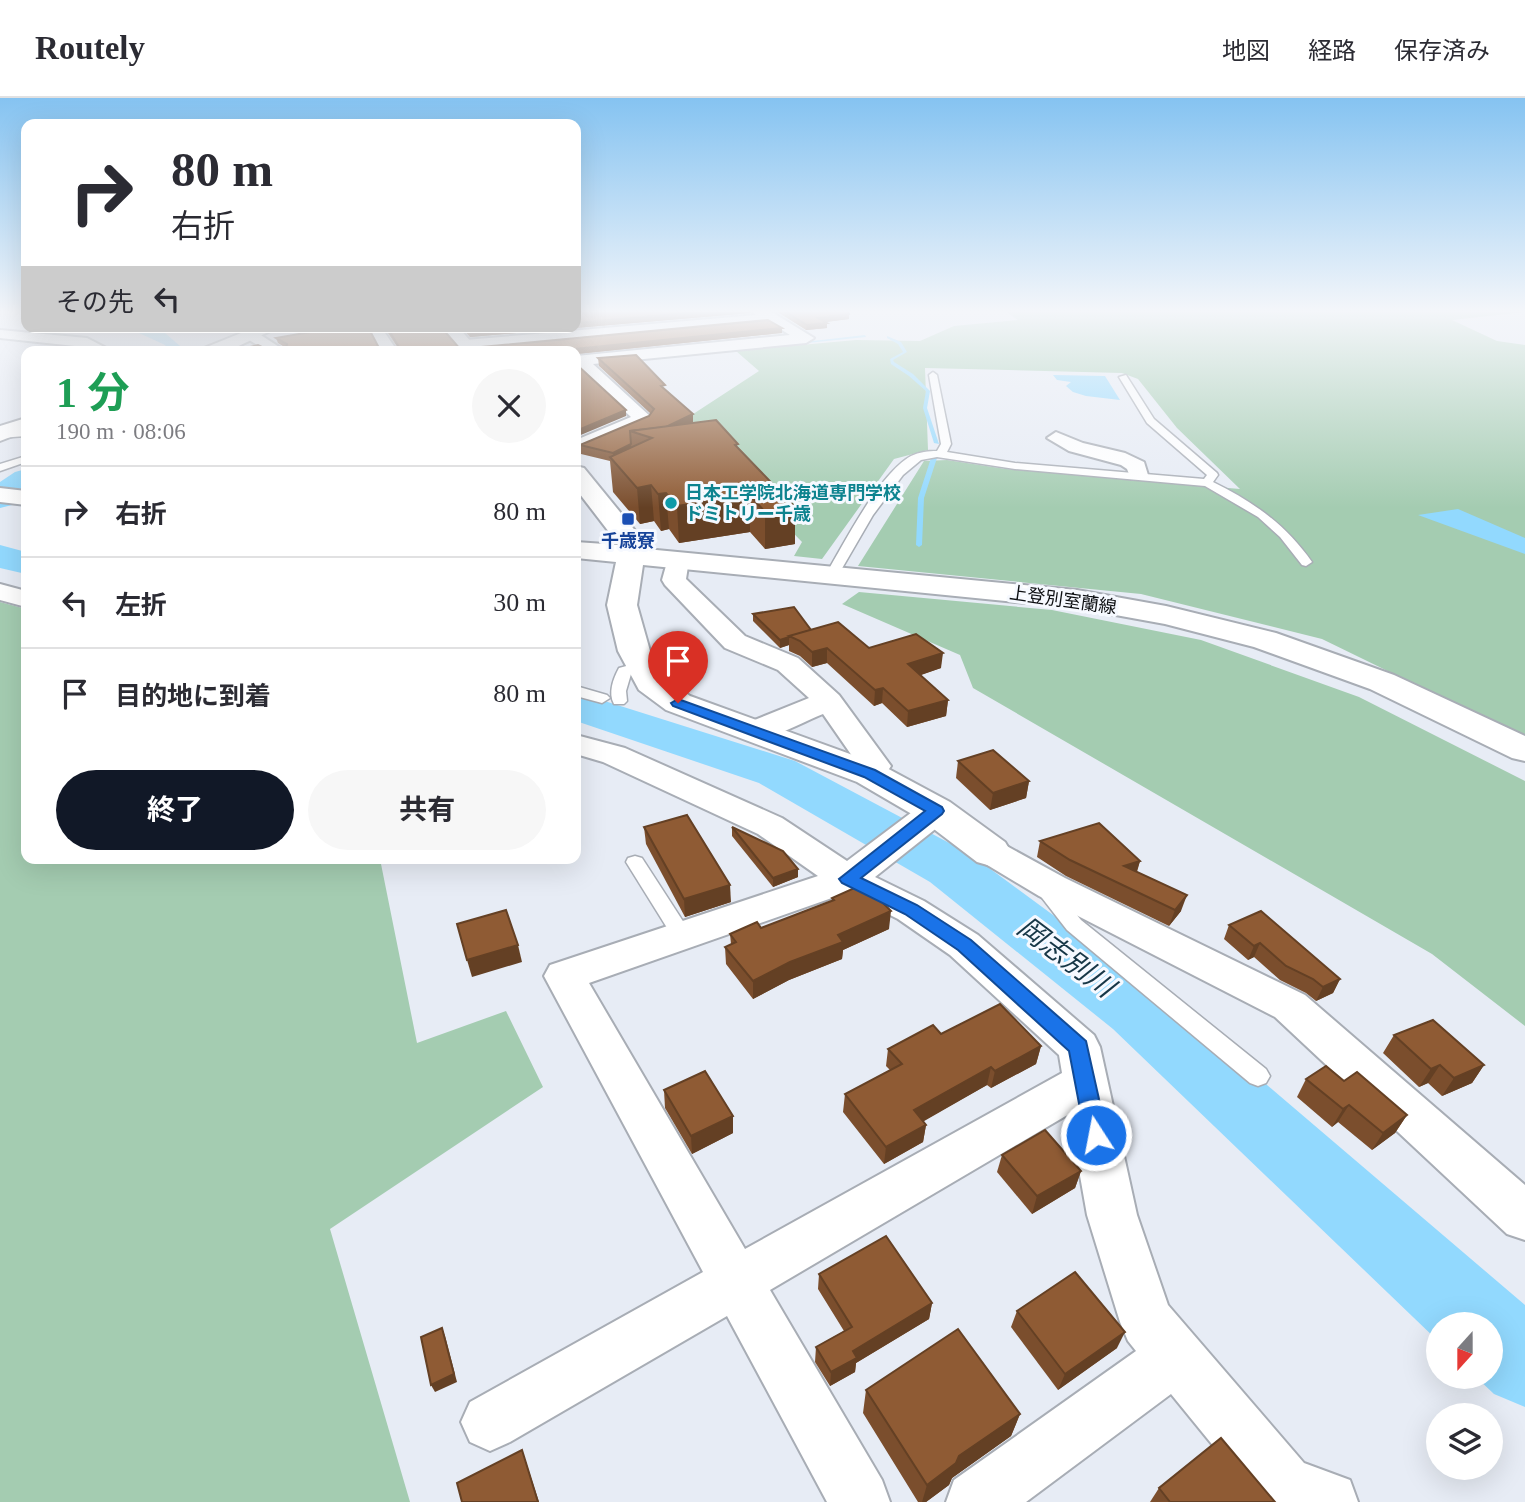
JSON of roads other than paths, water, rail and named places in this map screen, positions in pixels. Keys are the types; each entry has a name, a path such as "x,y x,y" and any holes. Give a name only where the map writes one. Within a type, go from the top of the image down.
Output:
{"street":[{"path":"581,445 643,418 596,377"},
{"path":"0,434 21,426"},
{"path":"1056,439 1073,447 1128,460 1138,466 1138,475"},
{"path":"581,479 633,545 622,605 634,651 651,683 678,703 870,774 924,820 1290,1006 1525,1217"},
{"name":"上登別室蘭線","path":"581,551 1077,599 1166,615 1265,640 1382,682 1525,750"},
{"path":"677,560 674,580 735,642 788,664 829,701 876,766 870,774"},
{"path":"0,592 21,598"},
{"path":"753,731 829,701"},
{"path":"581,745 614,755 770,826 855,874 975,954 1079,1047 1112,1215 1147,1322 1284,1485 1328,1502"},
{"path":"860,1502 564,976 855,874 924,820"},
{"path":"490,1422 1086,1082"},
{"path":"976,1502 1175,1357"}],"lane":[{"path":"933,377 946,444 941,454"},
{"path":"1123,377 1150,421 1213,475 1207,483"},
{"path":"0,434 21,433"},
{"path":"832,574 886,491 910,462 926,455 941,454 1015,466 1207,483 1247,502 1286,534 1306,562"},
{"path":"0,468 21,461"},
{"path":"619,701 618,691 624,671 641,666"},
{"path":"581,692 602,698"},
{"path":"635,862 681,934"},
{"path":"1052,887 1049,894 1074,925 1258,1076"}],"water":[{"path":"1054,377 1105,377 1120,400 1073,392 1066,386 1071,382 1057,380"},
{"path":"1458,509 1525,538 1525,554 1418,515"}],"waterway":[{"path":"913,377 928,391 925,408 937,443"},
{"path":"919,545 921,498 934,458"},
{"name":"岡志別川","path":"0,498 21,483"},
{"name":"岡志別川","path":"0,556 21,562"},
{"name":"岡志別川","path":"581,708 777,772 950,868 1136,1011 1469,1312"},
{"name":"岡志別川","path":"1503,1343 1525,1363"}],"place":[{"name":"日本工学院北海道専門学校 ドミトリー千歳","path":"671,503"},
{"name":"千歳寮","path":"628,519"}]}
